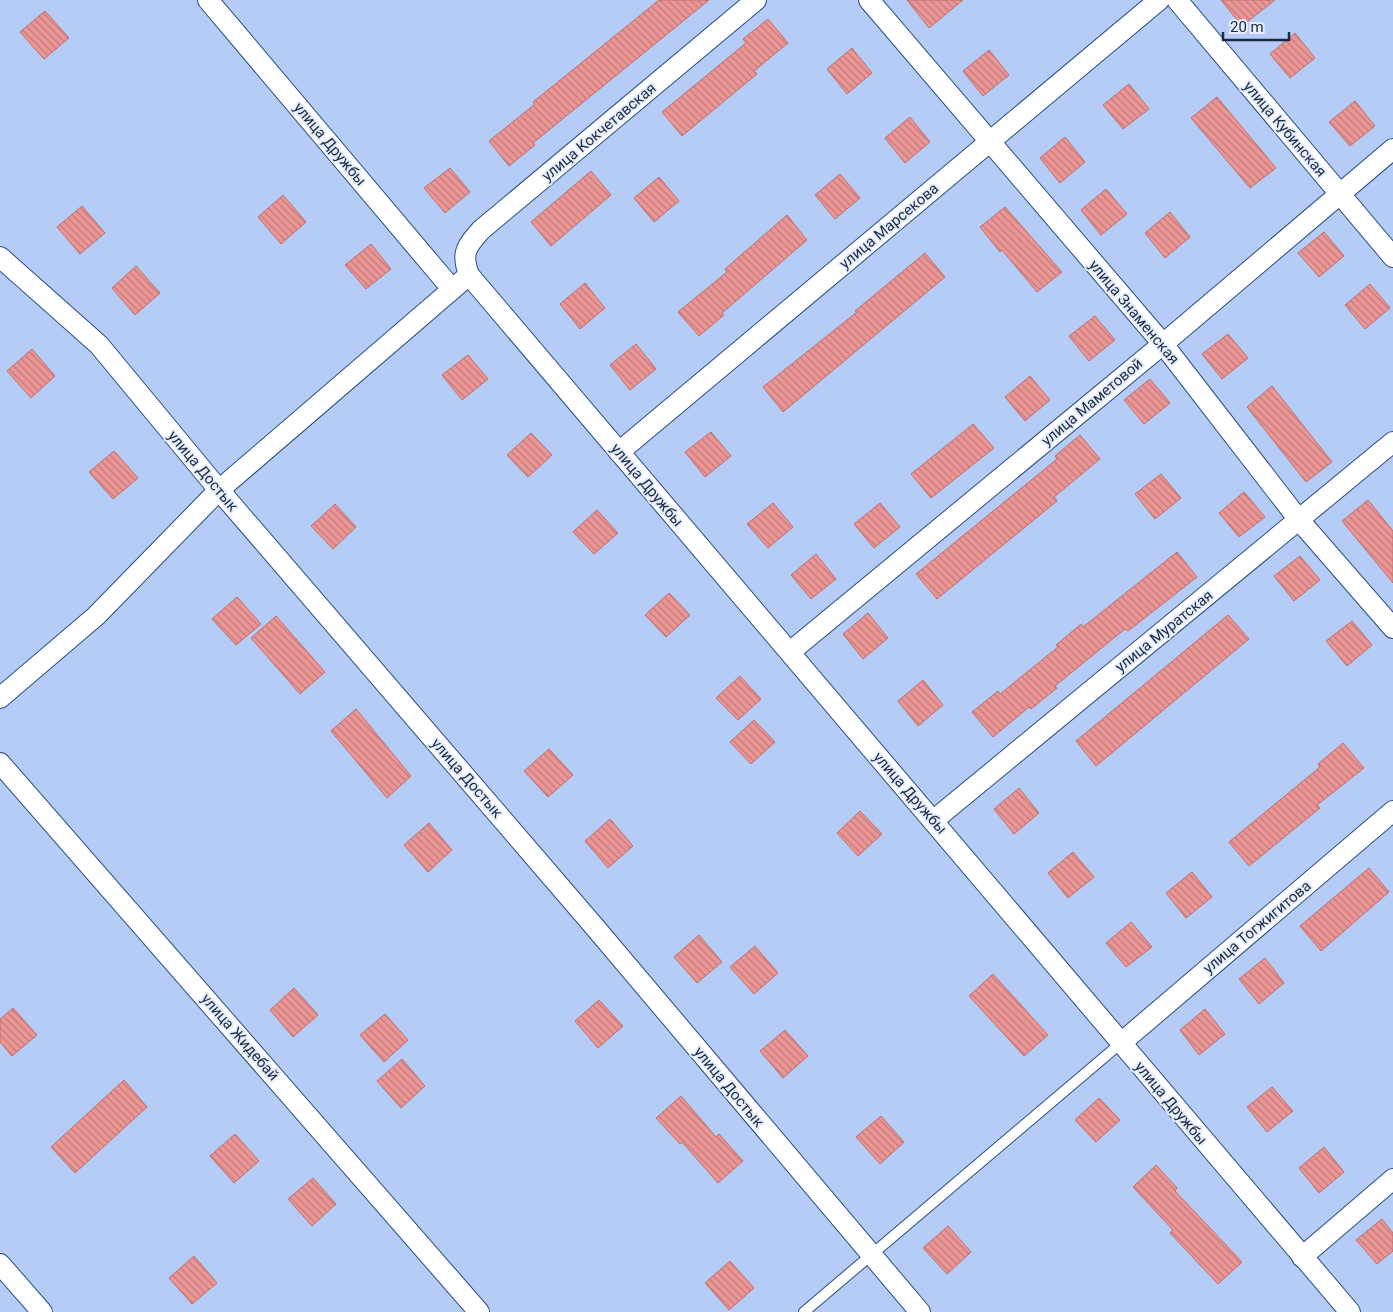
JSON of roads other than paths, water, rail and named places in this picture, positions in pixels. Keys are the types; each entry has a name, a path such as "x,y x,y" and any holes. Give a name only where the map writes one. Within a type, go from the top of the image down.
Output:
{"street":[{"name":"улица Дружбы","path":"208,0 452,289"},
{"name":"улица Кокчетавская","path":"469,275 464,262 467,246 481,230 756,0"},
{"name":"улица Знаменская","path":"869,0 1163,344 1299,520 1393,628"},
{"name":"улица Марсекова","path":"619,452 1159,0"},
{"name":"улица Кубинская","path":"1177,0 1393,257"},
{"name":"улица Маметовой","path":"790,652 1163,344 1393,149"},
{"name":"улица Достык","path":"0,257 99,345 219,490 593,925 920,1312"},
{"name":"улица Дружбы","path":"469,275 934,820 1350,1312"},
{"path":"0,698 96,616 219,490 469,275"},
{"name":"улица Муратская","path":"934,820 1393,442"},
{"name":"улица Жидебай","path":"0,763 479,1312"},
{"name":"улица Тогжигитова","path":"1121,1043 1393,811"},
{"path":"1302,1257 1393,1179"},
{"path":"0,1264 42,1312"}],"lane":[{"path":"804,1312 1121,1043"}]}
